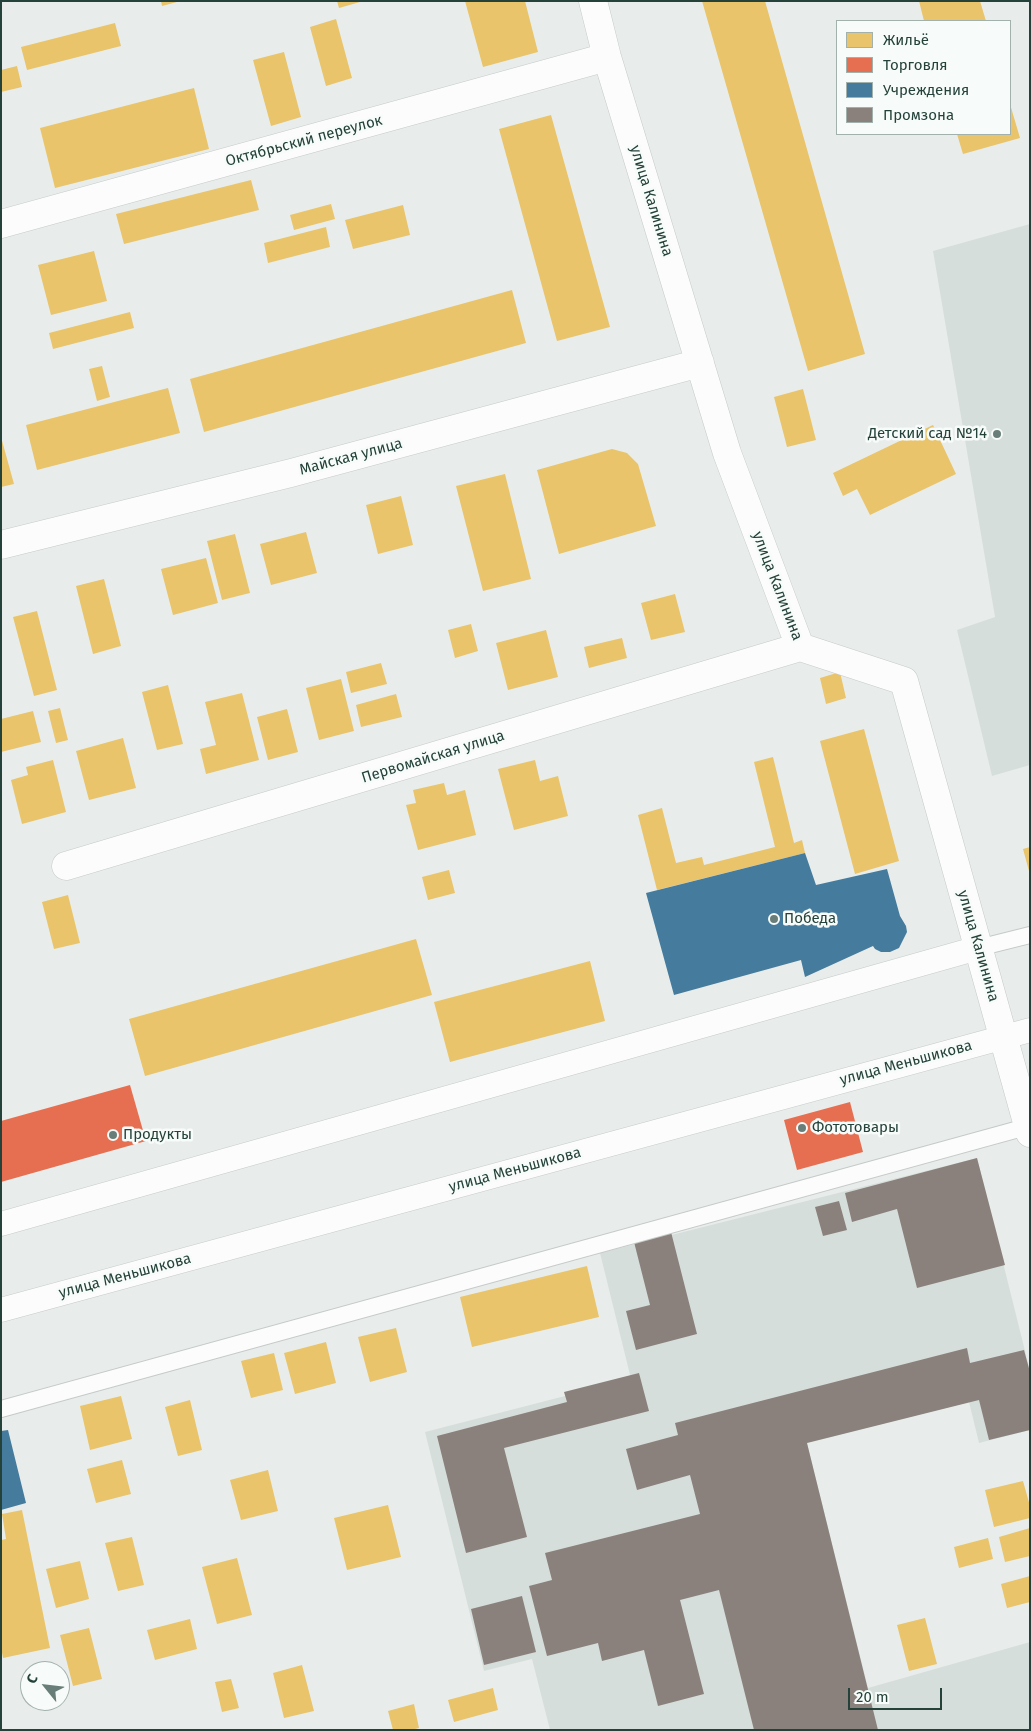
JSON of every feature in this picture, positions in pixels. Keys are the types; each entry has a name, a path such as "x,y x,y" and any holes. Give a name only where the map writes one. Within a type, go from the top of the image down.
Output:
{"street":[{"name":"улица Калинина","path":"593,1 607,56 727,453 800,647 904,681 1029,1128"},
{"name":"Октябрьский переулок","path":"1,224 607,56"},
{"name":"Майская улица","path":"1,545 291,473 700,363"},
{"name":"Первомайская улица","path":"66,866 800,647"},
{"path":"1,1224 978,948"},
{"name":"улица Меньшикова","path":"1,1310 1030,1030"}],"lane":[{"path":"978,948 1030,935"},
{"path":"1,1409 1029,1128"}],"shaded area":[{"name":"Детский сад №14","path":"1030,224 1030,765 992,776 957,630 995,617 933,251"},
{"path":"977,1158 1030,1371 1030,1430 979,1443 969,1402 807,1443 868,1688 1030,1642 1030,1730 550,1730 532,1659 484,1671 425,1432 631,1379 600,1253"}],"building: Жильё":[{"path":"161,1 177,1 177,2 162,6"},
{"path":"337,1 360,1 360,2 339,8"},
{"path":"465,1 525,1 538,52 483,67"},
{"path":"702,1 765,1 865,354 808,371"},
{"path":"919,1 980,1 986,20 924,20"},
{"path":"336,19 352,78 326,86 310,27"},
{"path":"115,23 121,46 27,70 21,47"},
{"path":"284,52 301,117 271,126 253,60"},
{"path":"17,66 22,87 1,92 1,70"},
{"path":"194,88 209,149 55,188 40,128"},
{"path":"1011,107 1020,138 963,154 957,135 1011,135"},
{"path":"551,115 610,327 557,341 499,129"},
{"path":"251,180 259,210 124,244 116,214"},
{"path":"331,204 335,219 294,230 290,215"},
{"path":"403,205 410,235 353,249 345,220"},
{"path":"326,227 330,247 268,263 264,243"},
{"path":"94,251 107,301 51,315 38,265"},
{"path":"512,290 526,343 204,432 190,379"},
{"path":"130,312 134,328 53,349 49,333"},
{"path":"102,366 110,397 97,401 89,369"},
{"path":"168,388 180,433 37,470 26,425"},
{"path":"803,389 816,440 787,447 774,397"},
{"path":"933,425 956,474 870,515 857,489 843,496 833,473"},
{"path":"1,437 14,484 1,487"},
{"path":"612,449 627,453 638,464 656,526 559,554 537,470"},
{"path":"505,474 531,579 483,591 456,486"},
{"path":"401,496 413,545 378,554 366,505"},
{"path":"306,532 317,573 271,585 260,544"},
{"path":"235,534 250,593 222,600 207,541"},
{"path":"206,558 218,603 173,615 161,569"},
{"path":"104,579 121,646 93,654 76,586"},
{"path":"675,594 685,632 651,640 641,603"},
{"path":"37,611 57,690 34,696 13,617"},
{"path":"471,624 478,651 455,658 448,630"},
{"path":"546,630 558,677 508,690 496,643"},
{"path":"622,638 627,658 589,668 584,647"},
{"path":"381,663 387,684 351,693 346,672"},
{"path":"840,672 846,698 826,704 820,678"},
{"path":"341,679 354,731 319,740 306,688"},
{"path":"168,685 183,744 157,750 142,692"},
{"path":"242,693 259,760 206,774 200,749 216,745 205,702"},
{"path":"396,694 402,717 361,727 356,705"},
{"path":"60,708 68,740 56,743 48,711"},
{"path":"287,709 298,752 268,760 257,717"},
{"path":"33,711 41,742 1,752 1,719"},
{"path":"864,729 899,861 855,874 820,741"},
{"path":"123,738 136,788 89,800 76,751"},
{"path":"773,757 794,843 802,840 805,853 657,890 638,815 662,808 676,863 702,857 704,865 775,847 754,762"},
{"path":"53,760 66,812 22,824 11,780 28,775 26,767"},
{"path":"535,760 540,781 558,776 568,816 514,830 498,769"},
{"path":"444,783 447,795 465,790 476,835 418,850 406,805 416,803 413,790"},
{"path":"1030,847 1030,871 1029,871 1023,849"},
{"path":"449,870 455,893 428,900 422,877"},
{"path":"68,895 80,943 54,949 42,902"},
{"path":"416,939 432,995 145,1076 129,1019"},
{"path":"590,961 605,1021 450,1062 434,1002"},
{"path":"587,1266 599,1317 472,1347 460,1297"},
{"path":"396,1328 407,1372 370,1382 358,1337"},
{"path":"326,1342 336,1383 295,1394 284,1353"},
{"path":"274,1353 283,1390 251,1398 241,1361"},
{"path":"121,1396 132,1439 90,1450 80,1406"},
{"path":"190,1400 202,1450 178,1456 165,1407"},
{"path":"122,1460 131,1494 96,1503 87,1469"},
{"path":"268,1470 278,1511 241,1520 230,1480"},
{"path":"1023,1481 1030,1506 1030,1518 994,1527 985,1490"},
{"path":"388,1505 401,1557 347,1570 334,1518"},
{"path":"22,1510 50,1648 3,1658 1,1647 1,1540 6,1539 2,1514"},
{"path":"1030,1528 1030,1556 1005,1562 999,1537"},
{"path":"132,1537 144,1585 118,1591 105,1543"},
{"path":"988,1538 993,1559 959,1568 954,1547"},
{"path":"237,1558 252,1615 217,1624 202,1567"},
{"path":"80,1561 89,1599 56,1608 46,1569"},
{"path":"1030,1576 1030,1602 1007,1608 1001,1584"},
{"path":"925,1618 937,1664 909,1671 897,1625"},
{"path":"190,1619 197,1649 155,1660 147,1630"},
{"path":"89,1628 102,1679 73,1686 70,1674 70,1661 67,1661 60,1635"},
{"path":"302,1665 314,1711 284,1718 273,1673"},
{"path":"231,1679 239,1708 222,1712 215,1682"},
{"path":"493,1688 498,1710 454,1722 448,1700"},
{"path":"414,1704 419,1728 393,1730 388,1711"}],"building: Торговля":[{"path":"130,1085 146,1141 1,1182 1,1121"},
{"path":"850,1102 863,1152 797,1170 784,1120"}],"building: Учреждения":[{"path":"805,853 816,885 887,869 900,916 907,932 899,948 890,952 881,952 873,946 805,977 801,960 674,995 646,893"},
{"path":"8,1430 26,1503 1,1510 1,1431"}],"building: Промзона":[{"path":"977,1158 1005,1265 917,1288 897,1209 852,1222 845,1193"},
{"path":"839,1201 847,1230 823,1236 815,1207"},
{"path":"670,1228 697,1334 636,1350 626,1311 650,1305 633,1238"},
{"path":"967,1348 970,1363 1024,1350 1030,1372 1030,1430 989,1440 979,1400 807,1443 878,1730 754,1730 719,1590 680,1600 704,1694 658,1706 644,1650 602,1661 598,1643 547,1656 529,1586 552,1580 545,1553 700,1514 690,1475 637,1490 626,1449 678,1435 675,1423"},
{"path":"639,1373 649,1411 504,1448 527,1537 466,1553 437,1436 567,1402 564,1392"},
{"path":"522,1596 536,1652 484,1665 471,1609"}],"place":[{"name":"Детский сад №14","path":"997,434"},
{"name":"Победа","path":"774,919"},
{"name":"Фототовары","path":"802,1128"},
{"name":"Продукты","path":"113,1135"}]}
